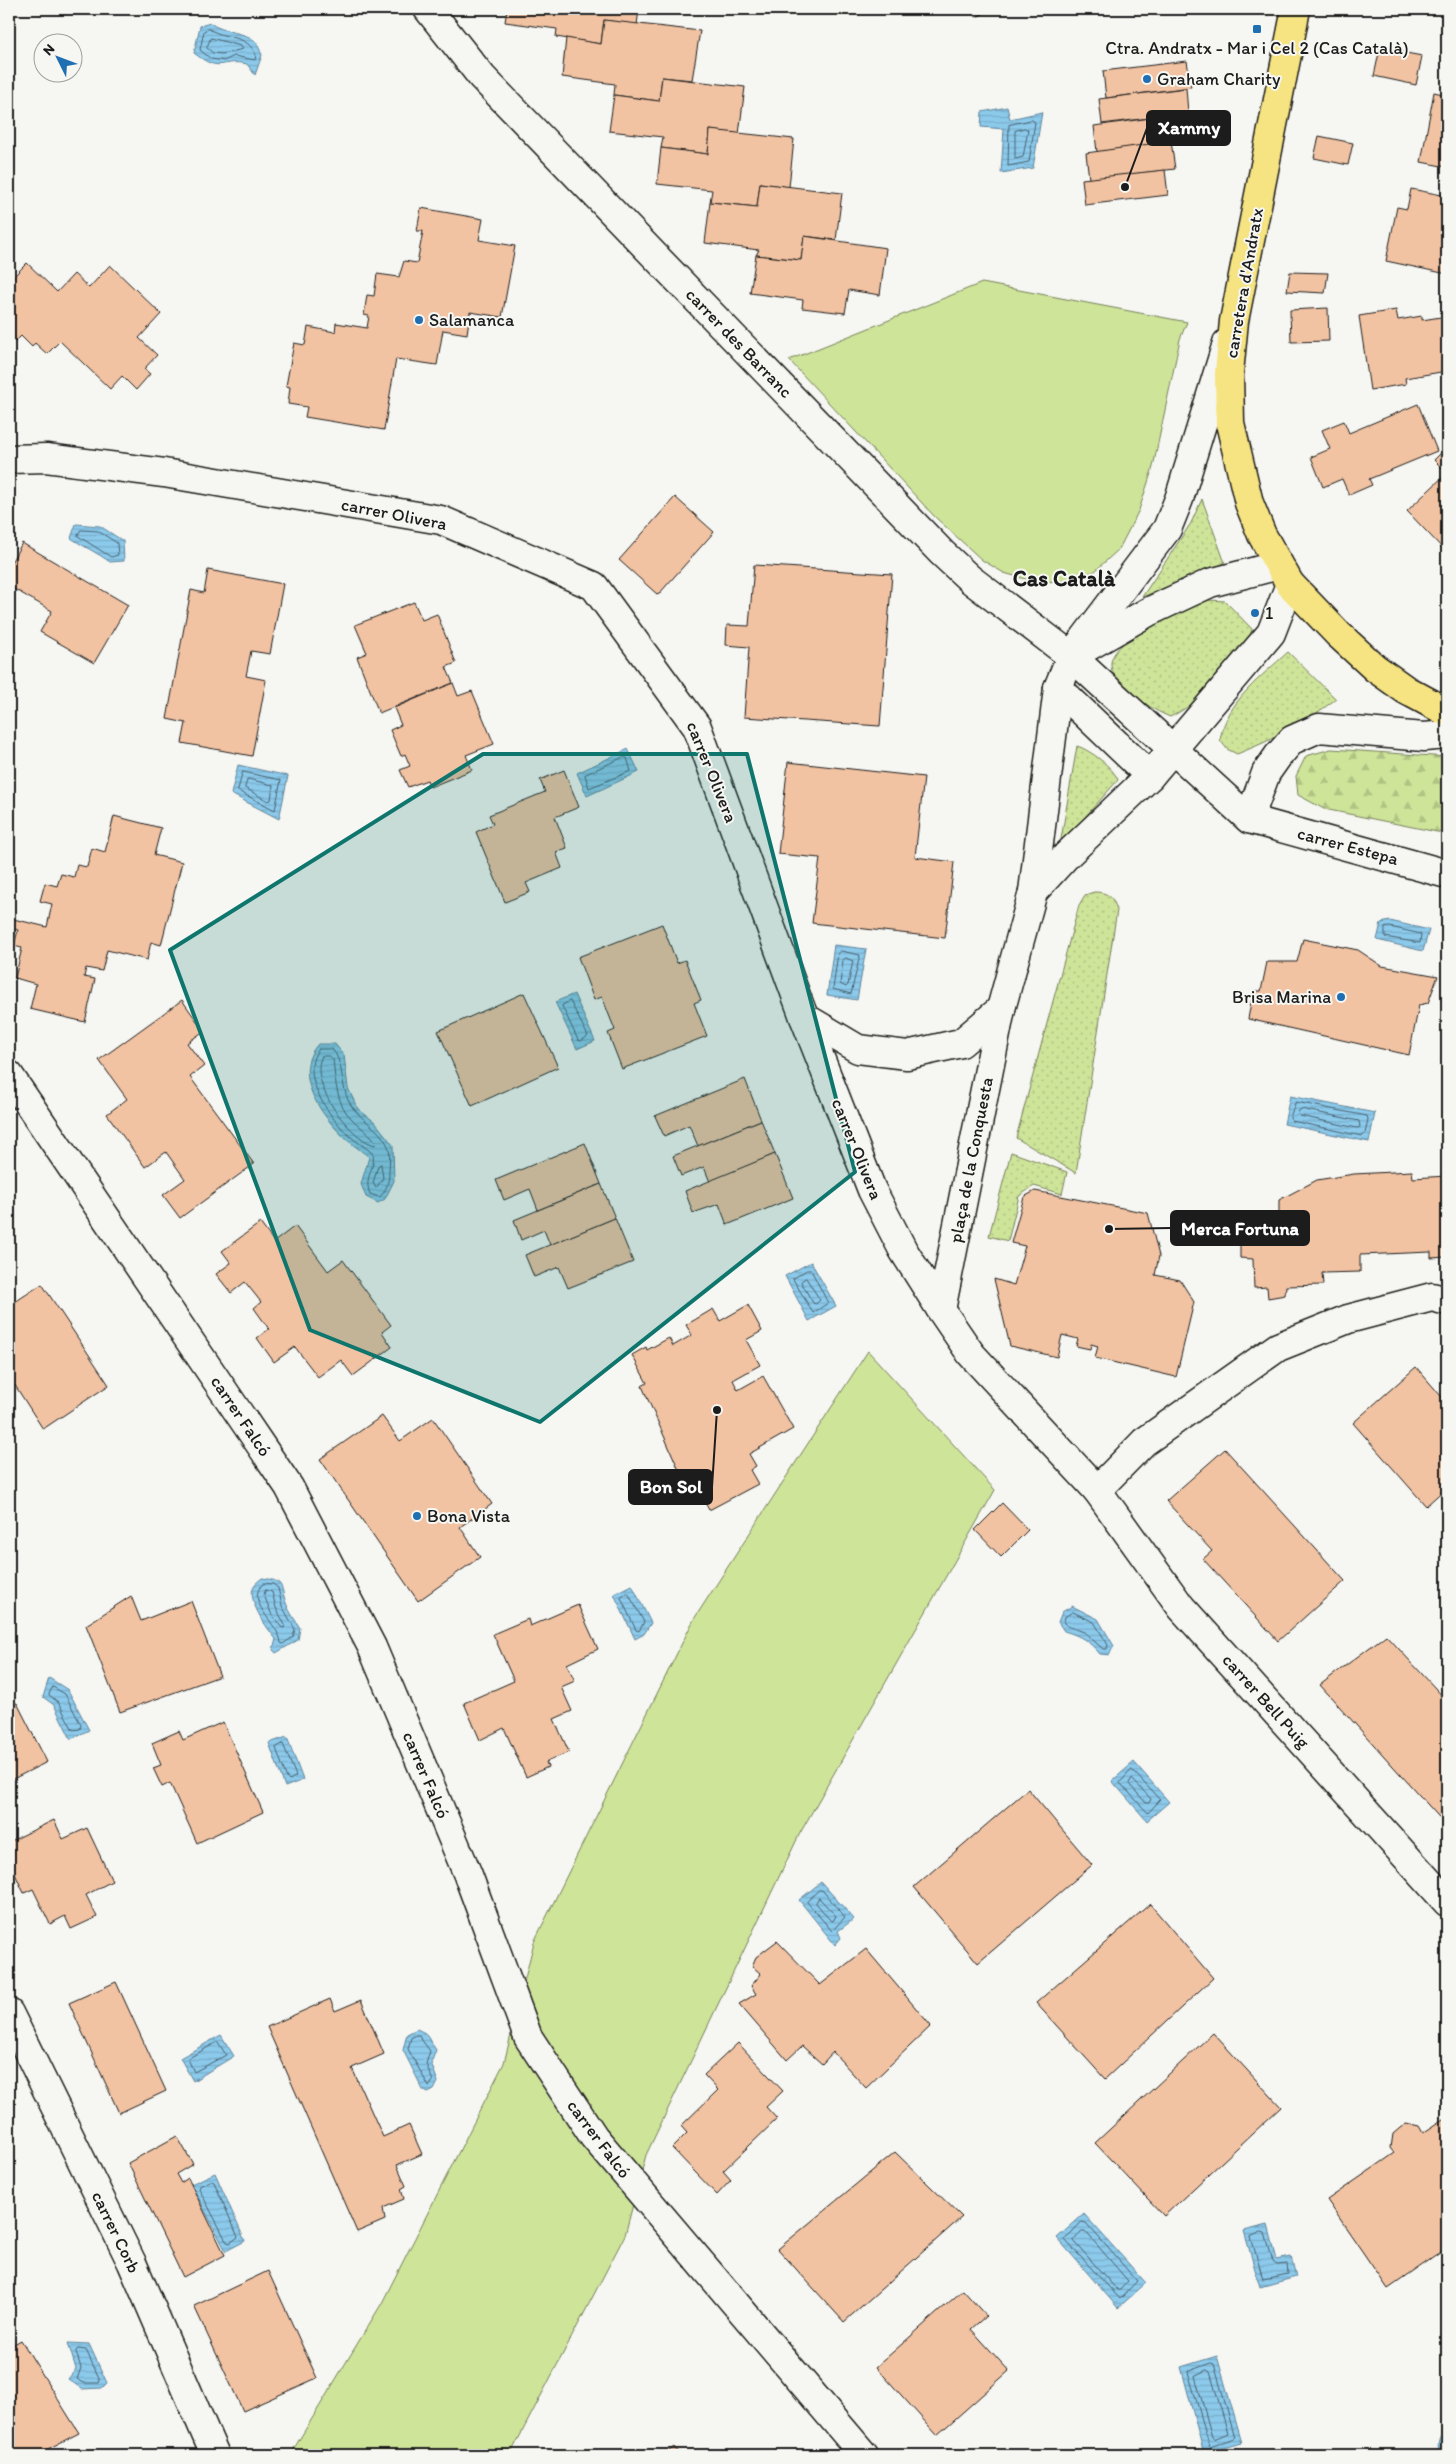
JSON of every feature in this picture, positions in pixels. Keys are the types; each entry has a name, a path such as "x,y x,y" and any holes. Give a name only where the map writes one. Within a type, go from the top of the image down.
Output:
{"main road":[{"name":"carretera d'Andratx","path":"1296,9 1234,320 1229,373 1230,423 1249,503 1262,535 1285,575 1338,634 1375,668 1413,694 1447,712"}],"street":[{"name":"carrer des Barranc","path":"428,9 482,78 942,553 970,579 1071,656"},
{"name":"plaça de la Conquesta","path":"941,1310 1001,1009 1033,892 1058,688 1071,656 1167,529 1179,499 1234,320"},
{"name":"carrer Olivera","path":"9,459 46,458 164,473 441,520 594,586 697,727 804,1017 872,1190 903,1250 971,1354 1097,1490"},
{"name":"plaça de la Conquesta","path":"1033,892 1067,855 1150,776 1271,633 1285,575"},
{"path":"1285,575 1210,583 1148,612 1071,656 1249,819 1266,773 1278,756 1292,740 1319,728 1424,737 1447,735"},
{"path":"1058,688 1150,776"},
{"name":"carrer Estepa","path":"1249,819 1447,874"},
{"path":"804,1017 858,1049 907,1055 962,1043 1001,1009"},
{"name":"carrer Falcó","path":"9,1075 289,1487 372,1647 468,1875 528,2037 594,2137 864,2455"},
{"path":"1097,1490 1144,1442 1278,1347 1348,1319 1432,1297 1447,1301"},
{"name":"carrer Bell Puig","path":"1097,1490 1181,1607 1447,1902"},
{"name":"carrer Corb","path":"9,2013 132,2263 216,2455"}],"highlighted area":[{"path":"483,754 747,754 855,1172 540,1422 310,1330 170,950"}],"green space":[{"path":"982,283 1187,322 1180,339 1153,467 1139,510 1119,549 1095,571 1071,581 1036,582 1004,573 982,560 935,517 789,360"},
{"path":"1202,499 1225,563 1142,597 1191,523"},
{"path":"1209,600 1225,601 1252,629 1248,642 1231,668 1220,680 1182,711 1170,717 1143,702 1118,679 1113,673 1111,666 1113,655 1122,645 1151,625 1184,609"},
{"path":"1288,652 1336,699 1312,716 1264,743 1237,754 1227,749 1220,740 1229,714 1246,691"},
{"path":"1077,746 1100,760 1118,780 1060,845"},
{"path":"1331,749 1447,757 1447,834 1324,809 1298,795 1296,776 1306,756"},
{"path":"1094,892 1109,896 1117,910 1076,1173 1016,1138 1079,905 1085,895"},
{"path":"1011,1152 1067,1172 1062,1194 1034,1186 1019,1196 1008,1241 989,1236"},
{"path":"868,1351 995,1490 799,1835 646,2155 625,2235 510,2455 290,2455 382,2303 504,2063 534,1942 694,1619"}],"water":[{"path":"210,23 255,41 262,55 255,75 247,64 231,63 216,65 203,60 194,53 200,26"},
{"path":"1007,107 1010,119 1042,112 1033,168 1001,173 1004,129 981,127 982,112"},
{"path":"76,524 100,526 123,541 124,561 110,562 71,538"},
{"path":"628,749 639,772 587,796 577,773"},
{"path":"238,765 288,776 279,819 231,794"},
{"path":"1390,921 1429,930 1423,951 1377,940 1381,923"},
{"path":"834,945 866,949 857,1000 827,995"},
{"path":"574,994 595,1041 577,1049 555,1002"},
{"path":"318,1044 335,1044 344,1055 348,1088 358,1109 375,1122 393,1145 394,1181 385,1199 378,1203 366,1197 361,1184 369,1157 347,1140 328,1120 313,1095 307,1069 310,1056"},
{"path":"1290,1096 1375,1113 1369,1142 1284,1124"},
{"path":"811,1262 836,1306 809,1321 785,1276"},
{"path":"262,1578 278,1582 282,1588 287,1606 300,1628 298,1640 276,1653 273,1650 276,1639 259,1614 253,1599 252,1592 254,1586"},
{"path":"632,1585 651,1623 644,1634 635,1639 614,1594"},
{"path":"1072,1606 1098,1619 1114,1646 1109,1655 1100,1654 1084,1640 1064,1631 1058,1622 1062,1612"},
{"path":"49,1678 68,1690 89,1730 71,1739 54,1705 43,1697"},
{"path":"287,1737 303,1780 285,1787 269,1743"},
{"path":"1134,1762 1169,1802 1147,1821 1112,1781"},
{"path":"821,1882 854,1919 838,1931 841,1938 835,1945 799,1900"},
{"path":"417,2029 425,2033 436,2050 431,2063 438,2082 434,2090 428,2093 423,2090 403,2050 407,2034"},
{"path":"221,2035 234,2056 193,2081 180,2058"},
{"path":"215,2173 245,2241 226,2251 191,2184"},
{"path":"1084,2214 1146,2283 1118,2308 1057,2238"},
{"path":"1268,2225 1277,2260 1291,2257 1296,2277 1260,2287 1244,2231"},
{"path":"68,2343 89,2344 107,2383 102,2388 82,2389 68,2379 76,2369"},
{"path":"1217,2356 1242,2443 1204,2454 1181,2367"},
{"path":"1447,2429 1447,2455 1440,2455 1439,2441 1441,2435"}],"building":[{"path":"507,9 639,9 637,25 604,20 601,44 556,37 557,29 505,22"},
{"path":"973,9 994,9 976,17"},
{"path":"604,20 700,31 692,80 662,77 659,101 614,95 615,84 562,77 566,38 601,44"},
{"path":"1380,48 1422,56 1416,85 1374,76"},
{"name":"Graham Charity","path":"1187,61 1191,87 1106,98 1103,71"},
{"path":"662,77 745,87 739,134 710,130 708,154 661,148 663,137 609,131 614,95 659,101"},
{"path":"1186,88 1188,113 1102,124 1099,99"},
{"path":"1434,92 1447,95 1447,167 1421,162"},
{"path":"1179,114 1183,140 1097,152 1094,126"},
{"path":"710,130 794,139 789,187 760,183 757,207 710,202 712,190 657,184 661,148 708,154"},
{"path":"1319,136 1353,143 1348,165 1314,158"},
{"path":"1171,141 1175,169 1089,179 1086,153"},
{"path":"1165,170 1168,195 1085,205 1082,179"},
{"path":"760,183 842,193 836,240 804,236 801,260 756,255 759,250 705,243 710,202 757,207"},
{"path":"1411,189 1447,196 1447,274 1386,261 1397,207 1407,209"},
{"name":"Salamanca","path":"421,208 483,219 479,240 515,246 502,317 470,312 467,334 443,330 437,365 396,359 384,430 305,417 307,407 288,404 290,387 286,386 294,343 305,345 308,327 335,332 336,323 367,328 369,316 364,315 367,295 374,296 377,274 399,277 404,261 417,263 423,231 417,231"},
{"path":"804,236 886,248 880,295 849,290 845,313 802,308 803,300 750,293 756,255 801,260"},
{"path":"27,263 57,292 74,274 89,288 110,265 161,314 139,338 157,355 144,369 150,374 136,390 122,376 110,389 60,341 47,354 35,343 32,347 21,336 15,342 10,337 9,339 9,281"},
{"path":"1290,272 1328,273 1325,293 1287,291"},
{"path":"1328,308 1329,341 1291,342 1290,310"},
{"path":"1396,310 1398,320 1422,316 1422,320 1447,316 1447,371 1405,378 1406,384 1370,390 1359,316"},
{"path":"1418,404 1437,451 1369,479 1372,485 1349,495 1342,479 1323,487 1311,457 1330,449 1322,430 1344,421 1349,433"},
{"path":"1447,447 1447,473 1434,460"},
{"path":"1447,473 1447,553 1407,511"},
{"path":"675,497 714,532 658,595 619,560"},
{"path":"22,543 128,605 94,663 40,632 52,611 9,586 9,566"},
{"path":"754,565 892,574 880,726 744,717 749,647 726,645 727,625 749,626"},
{"path":"208,570 283,584 270,654 251,651 246,676 266,680 252,756 182,743 186,723 167,719 191,590 204,593"},
{"path":"414,602 422,620 437,614 456,663 446,667 453,683 379,713 357,657 367,653 355,625"},
{"path":"453,683 458,696 472,691 494,744 466,755 472,770 430,787 427,780 408,787 400,770 410,766 405,754 401,756 390,730 401,725 394,708"},
{"path":"788,762 924,777 915,857 954,862 945,938 812,923 820,858 778,854"},
{"path":"564,770 579,807 555,817 567,848 556,852 562,868 526,883 530,892 505,902 476,832 493,824 489,815 545,792 540,780"},
{"path":"114,816 161,828 154,855 182,862 161,945 151,942 147,960 107,950 102,971 86,968 84,977 95,979 85,1022 30,1009 36,984 15,978 22,948 14,946 18,930 9,928 9,918 47,927 52,904 40,901 45,883 57,886 61,874 74,877 77,865 87,867 92,848 105,852"},
{"path":"662,924 677,963 685,960 701,1000 694,1003 707,1036 622,1069 608,1033 615,1030 602,997 594,1000 578,957"},
{"name":"Brisa Marina","path":"1303,939 1358,950 1382,966 1438,976 1428,1003 1419,1005 1409,1055 1248,1019 1253,991 1261,991 1267,962 1297,962"},
{"path":"524,993 558,1067 472,1106 438,1031"},
{"path":"182,1000 204,1031 187,1043 204,1066 190,1077 254,1164 180,1218 163,1195 185,1179 166,1152 145,1167 107,1114 127,1099 99,1060"},
{"path":"745,1079 761,1120 698,1146 689,1125 664,1136 655,1116"},
{"path":"761,1120 775,1154 710,1182 704,1167 681,1176 673,1156"},
{"path":"585,1143 601,1184 538,1210 530,1189 504,1200 496,1180"},
{"path":"775,1154 793,1198 727,1225 719,1204 693,1213 685,1191"},
{"path":"1412,1171 1413,1178 1447,1176 1447,1257 1431,1258 1431,1252 1360,1255 1360,1272 1322,1273 1323,1285 1286,1286 1285,1295 1268,1298 1267,1287 1254,1288 1253,1259 1240,1258 1240,1220 1279,1218 1279,1200 1317,1180 1354,1174"},
{"path":"601,1184 615,1218 550,1245 544,1230 521,1240 514,1220"},
{"path":"1035,1191 1148,1213 1159,1256 1155,1275 1180,1280 1194,1302 1176,1377 1095,1358 1098,1346 1091,1344 1090,1349 1076,1346 1078,1339 1062,1335 1057,1357 1010,1346 994,1279 1014,1285 1025,1246 1011,1243 1024,1197"},
{"path":"615,1218 633,1262 568,1288 559,1267 534,1277 525,1255"},
{"path":"260,1223 274,1242 295,1226 328,1271 343,1260 391,1325 382,1332 392,1347 353,1376 341,1360 318,1377 295,1347 274,1362 257,1338 269,1329 254,1308 261,1302 245,1282 231,1293 216,1274 231,1263 222,1251"},
{"path":"42,1284 109,1385 43,1429 9,1376 9,1306"},
{"path":"748,1305 762,1331 746,1340 760,1365 733,1380 738,1390 763,1376 793,1429 749,1454 756,1466 750,1470 758,1484 709,1510 691,1476 683,1479 642,1386 647,1383 632,1355 646,1347 647,1350 669,1338 673,1346 692,1335 686,1325 713,1309 720,1321"},
{"path":"1416,1367 1447,1403 1447,1487 1426,1506 1353,1423"},
{"name":"Bona Vista","path":"382,1416 400,1441 433,1418 492,1504 460,1527 480,1557 418,1601 320,1459"},
{"path":"1225,1449 1345,1581 1278,1641 1203,1559 1212,1551 1166,1501"},
{"path":"1002,1503 1028,1530 1001,1557 975,1530"},
{"path":"131,1596 141,1621 191,1601 220,1676 120,1712 86,1625"},
{"path":"578,1605 598,1649 567,1664 575,1681 561,1687 572,1711 554,1719 569,1752 546,1762 548,1767 526,1777 504,1728 480,1740 464,1703 514,1681 493,1634 528,1619 530,1626"},
{"path":"1386,1635 1447,1701 1447,1826 1320,1685"},
{"path":"9,1702 10,1705 17,1703 47,1762 9,1781"},
{"path":"223,1722 263,1812 197,1843 170,1783 162,1787 153,1768 161,1765 152,1743 179,1731 183,1740"},
{"path":"1028,1789 1092,1865 978,1963 914,1887"},
{"path":"54,1820 63,1839 87,1828 112,1881 86,1895 97,1917 71,1929 65,1916 50,1924 33,1889 24,1893 9,1861 9,1842"},
{"path":"1150,1904 1213,1978 1105,2079 1036,2003"},
{"path":"777,1941 820,1985 866,1949 931,2026 866,2088 833,2052 822,2064 802,2046 787,2060 739,2004 756,1994 751,1986 761,1974 752,1966 756,1957"},
{"path":"116,1982 166,2091 119,2113 69,2003"},
{"path":"330,1999 335,2011 361,2000 384,2054 352,2068 383,2137 409,2125 422,2154 397,2165 406,2186 401,2189 404,2199 383,2208 385,2220 357,2232 267,2027"},
{"path":"1213,2033 1281,2107 1164,2216 1095,2143"},
{"path":"738,2043 783,2091 766,2107 777,2119 723,2171 731,2180 717,2195 672,2148 687,2133 681,2126 718,2090 704,2075"},
{"path":"1447,2117 1447,2248 1388,2289 1327,2200 1395,2153 1391,2148 1393,2134 1406,2123 1419,2126 1423,2133"},
{"path":"177,2136 193,2164 176,2174 181,2183 188,2178 225,2255 183,2277 128,2163"},
{"path":"895,2152 962,2217 844,2322 778,2249"},
{"path":"268,2271 317,2378 243,2411 194,2306"},
{"path":"963,2290 986,2316 971,2329 1009,2371 937,2435 876,2367"},
{"path":"21,2340 79,2433 36,2455 9,2455 9,2347"},
{"path":"674,2447 681,2455 664,2455"}],"place":[{"name":"Ctra. Andratx - Mar i Cel 2 (Cas Català)","path":"1257,29"},
{"name":"Graham Charity","path":"1147,79"},
{"name":"Xammy","path":"1125,187"},
{"name":"Salamanca","path":"419,320"},
{"name":"1","path":"1255,613"},
{"name":"Brisa Marina","path":"1341,997"},
{"name":"Merca Fortuna","path":"1109,1229"},
{"name":"Bon Sol","path":"717,1410"},
{"name":"Bona Vista","path":"417,1516"}],"district":[{"name":"Cas Català","path":"1064,578"}]}
